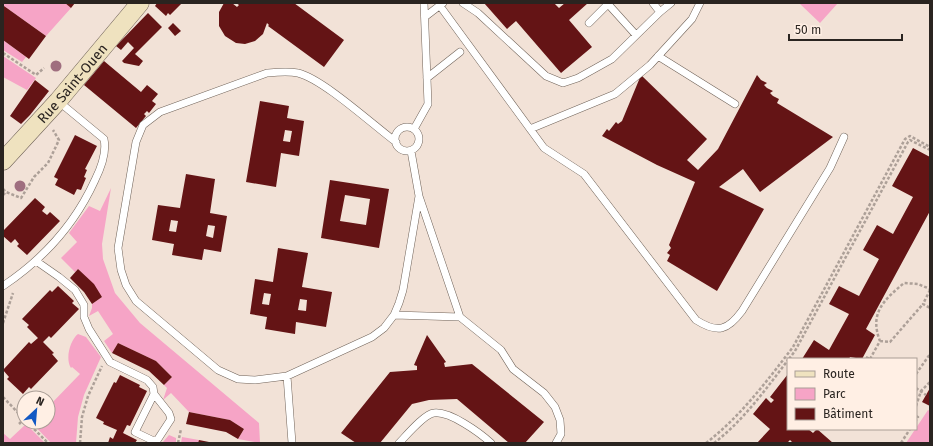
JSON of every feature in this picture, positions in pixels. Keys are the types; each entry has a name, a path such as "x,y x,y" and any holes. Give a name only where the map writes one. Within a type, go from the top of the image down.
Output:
{"street":[{"name":"Rue Saint-Ouen","path":"3,161 58,100 140,3"}],"lane":[{"path":"414,129 428,104 426,16 424,3"},
{"path":"463,3 478,13 546,76 562,82 578,78 612,59 671,3"},
{"path":"589,23 609,3 636,35"},
{"path":"653,3 660,12"},
{"path":"530,129 615,94 650,65 692,19 700,3"},
{"path":"426,16 442,4 544,148 584,174 696,320 707,327 722,328 733,324 830,168 844,137"},
{"path":"427,78 460,52"},
{"path":"658,56 735,104"},
{"path":"396,142 396,134 402,128 408,127 414,129 419,134 419,144 411,151 401,150 396,142 316,80 299,73 283,71 267,73 160,112 143,125 136,142 118,248 121,270 126,285 136,301 218,370 238,379 255,380 287,376 372,337 384,328 394,316 403,290 419,196"},
{"path":"3,286 36,261 65,230 79,212 100,168 106,148 104,139 58,100"},
{"path":"411,151 419,196 460,317 501,350 512,369 544,393 555,406 560,420 561,434 556,443"},
{"path":"36,261 59,276 75,290 84,305 84,317 89,329 110,362 147,380 153,386 154,394 169,413 171,419 156,442 136,432 154,394"},
{"path":"394,316 460,317"},
{"path":"287,376 292,443"},
{"path":"399,443 425,417 434,412 456,420 481,434 491,443"}],"path":[{"path":"3,53 36,75 44,68"},
{"path":"3,189 6,192 21,198 34,176 48,163 59,140 53,129"},
{"path":"706,443 722,431 776,369 793,347 905,139 910,136 930,147"},
{"path":"790,358 795,351 908,142 910,140 930,150"},
{"path":"3,195 6,192"},
{"path":"3,323 15,286 11,280"},
{"path":"904,283 918,284 930,289 923,304 890,342 880,341 875,328 875,319 885,299 904,283"},
{"path":"923,304 930,308"},
{"path":"871,358 880,341"},
{"path":"917,373 930,354"},
{"path":"80,443 82,417 88,396 107,358"},
{"path":"714,443 724,435 768,387 787,361"},
{"path":"917,403 921,391 930,382"},
{"path":"917,389 926,395"},
{"path":"3,397 16,410"},
{"path":"178,443 182,429"},
{"path":"35,430 48,443"},
{"path":"901,443 909,430"}],"green space":[{"path":"3,3 65,3 71,8 46,36 4,6 3,8"},
{"path":"799,3 838,3 820,23"},
{"path":"3,40 26,57 22,62 3,50"},
{"path":"3,56 36,78 27,90 3,77"},
{"path":"111,188 102,244 103,259 115,293 140,323 259,423 260,443 238,439 244,429 230,420 189,412 171,393 163,400 167,388 164,385 172,377 156,361 118,343 112,353 104,341 113,334 98,311 89,316 92,304 102,297 78,269 75,272 61,258 77,242 69,233 89,206 100,211"},
{"path":"78,334 86,337 101,357 84,395 78,417 76,443 51,443 39,430 56,430 56,399 80,374 72,367 71,368 68,360 69,350"},
{"path":"928,410 930,411 930,443 906,443 915,430 917,430 917,426"},
{"path":"20,430 32,430 45,443 3,443 3,433 10,439"},
{"path":"169,435 176,438 176,443 162,443"},
{"path":"182,437 199,440 198,443 181,443"}],"building":[{"path":"65,3 75,3 71,8"},
{"path":"157,3 182,3 170,15 168,13 166,16 155,6"},
{"path":"224,3 232,3 237,7 239,5 236,3 294,3 344,40 324,67 268,26 269,25 267,23 263,34 255,41 245,44 236,43 225,36 219,26 219,12"},
{"path":"484,3 554,3 559,8 565,3 588,3 569,20 592,47 561,73 516,21 507,29"},
{"path":"4,6 46,36 29,59 3,40"},
{"path":"148,13 162,27 135,54 143,61 139,66 124,63 122,61 134,48 128,42 121,50 116,46"},
{"path":"173,23 181,31 175,36 168,28"},
{"path":"104,61 141,92 147,85 158,94 152,101 156,104 149,113 147,111 144,114 146,116 136,128 84,85"},
{"path":"641,75 707,139 687,160 698,170 718,149 757,75 761,80 767,83 764,85 767,88 773,91 770,93 779,99 777,103 833,137 760,192 743,169 719,187 764,209 717,291 667,261 670,255 667,253 671,248 669,245 695,182 657,165 602,136 607,129 609,131 616,122 618,124 622,121"},
{"path":"35,80 49,91 21,124 10,116"},
{"path":"260,101 289,106 287,118 304,121 299,156 281,153 276,187 246,182","holes":["285,130 292,131 290,142 283,141"]},
{"path":"75,135 97,146 85,169 87,170 84,177 86,178 81,190 77,189 74,195 55,185 58,179 54,177"},
{"path":"913,148 930,157 930,211 866,329 875,335 863,358 803,358 814,340 829,350 849,314 829,304 839,286 859,296 879,259 863,250 877,225 893,234 913,197 892,186"},
{"path":"186,174 215,179 210,213 227,216 221,252 204,249 202,260 172,255 174,244 152,240 158,205 180,208","holes":["171,220 178,221 176,232 169,231","208,225 215,226 213,238 206,236"]},
{"path":"330,180 389,189 379,248 321,238","holes":["345,195 370,199 366,225 340,221"]},
{"path":"35,198 45,207 42,211 47,215 50,212 60,221 27,255 17,246 19,244 15,239 11,243 3,236 3,231"},
{"path":"278,248 308,253 302,287 332,292 326,327 296,322 295,334 265,329 267,317 250,314 255,279 273,282","holes":["264,293 271,294 269,305 262,304","300,299 307,300 306,311 298,310"]},
{"path":"78,269 94,284 102,297 92,304 84,292 70,278"},
{"path":"58,286 74,301 72,303 79,309 51,338 49,336 43,342 54,353 52,354 58,361 31,389 29,387 26,390 19,390 7,379 9,377 3,370 29,342 31,344 38,338 27,327 29,325 22,319 50,290 52,292"},
{"path":"427,335 446,362 444,363 445,367 472,364 544,422 525,443 509,443 457,399 429,400 412,404 380,443 356,443 341,433 390,372 417,370 417,366 414,365"},
{"path":"118,343 156,361 172,377 164,385 149,371 112,353"},
{"path":"120,375 140,385 139,387 147,391 130,426 127,425 123,433 137,440 135,443 108,443 110,437 113,439 117,430 103,424 104,422 96,418 114,382 116,383"},
{"path":"787,375 787,430 809,430 813,433 818,430 833,443 793,443 790,440 787,443 757,443 770,429 753,414 766,398 771,403 774,400 770,397"},
{"path":"930,388 930,406 922,402"},
{"path":"189,412 230,420 244,429 238,439 226,432 186,424"},
{"path":"199,440 209,442 209,443 198,443"}]}
